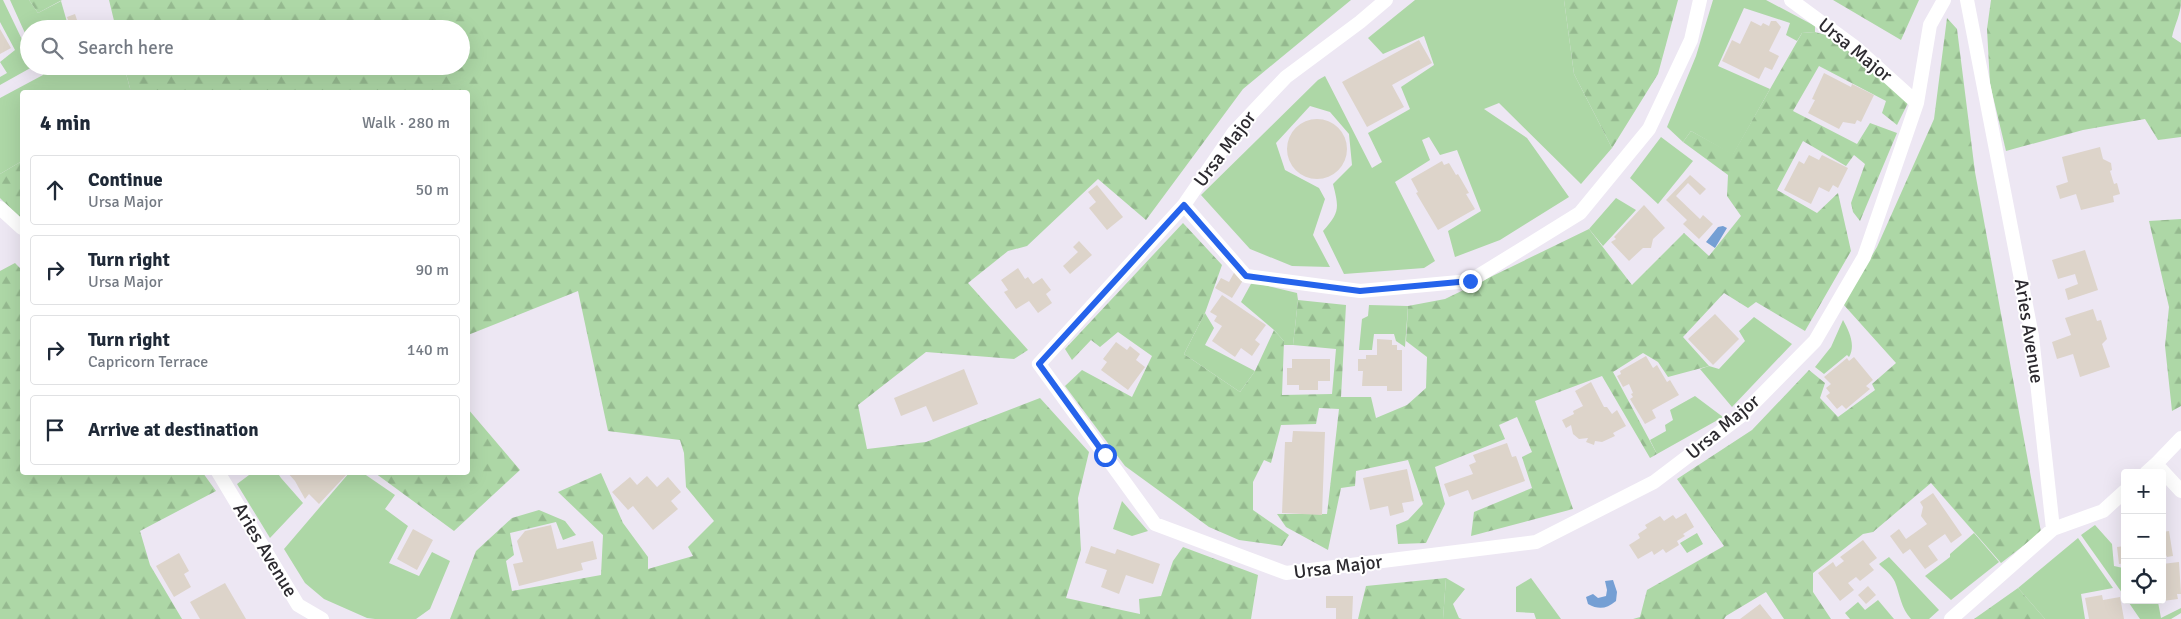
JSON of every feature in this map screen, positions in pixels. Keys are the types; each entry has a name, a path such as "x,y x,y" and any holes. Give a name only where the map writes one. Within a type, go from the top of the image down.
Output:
{"street":[{"name":"Ursa Major","path":"1386,0 1360,22 1286,77 1234,132 1184,205 1039,364 1155,524 1286,573 1536,542 1654,482 1741,416 1815,341 1864,257 1916,103 1930,25 1944,0"},
{"path":"1184,205 1246,276 1360,291 1470,281 1580,213 1593,198 1649,129 1691,40 1700,0"},
{"name":"Ursa Major","path":"1790,0 1856,48 1916,103"},
{"name":"Aries Avenue","path":"1967,0 2032,336 2053,529"},
{"path":"0,208 20,226"},
{"path":"2181,438 2151,468 2181,491"},
{"name":"Aries Avenue","path":"220,475 298,604 322,619"},
{"path":"1951,619 2053,529 2103,511 2121,495"}],"green space":[{"path":"0,0 3,0 20,35 20,74 0,85 0,77 7,73 0,62 15,50 0,22"},
{"path":"10,0 29,0 38,13 61,1 66,20 20,20 20,22"},
{"path":"29,0 62,0 38,13"},
{"path":"109,0 1351,0 1243,89 1146,220 1098,179 1027,246 1008,251 968,283 1028,350 1014,359 926,352 858,405 867,449 926,442 1040,398 1089,452 1078,498 1081,550 1066,598 1140,614 1139,599 1161,596 1173,561 1183,547 1258,575 1251,619 450,619 476,551 512,518 539,510 565,521 576,535 563,540 556,522 510,533 514,555 506,561 512,591 601,575 603,535 558,492 601,473 623,523 648,557 648,569 693,556 688,547 714,521 686,487 684,453 680,440 608,431 578,291 470,334 470,90 130,90 126,75 470,75 470,20 114,20"},
{"path":"1415,0 1564,0 1574,74 1612,148 1581,184 1499,103 1484,109 1527,138 1569,197 1500,240 1455,257 1448,231 1481,211 1457,150 1440,155 1429,137 1422,140 1430,160 1395,182 1435,261 1424,268 1344,274 1323,231 1333,219 1337,209 1333,184 1352,165 1349,134 1330,112 1310,106 1276,143 1285,170 1319,188 1325,199 1313,235 1330,267 1292,266 1250,249 1201,195 1318,80 1325,76 1372,168 1382,162 1368,133 1410,109 1401,87 1434,65 1424,36 1383,54 1368,38"},
{"path":"1564,0 1678,0 1658,74 1612,148 1574,74"},
{"path":"1713,0 1766,0 1815,26 1815,32 1802,33 1797,41 1786,35 1790,23 1744,8 1718,66 1770,89 1733,155 1691,131 1683,142 1667,127 1696,56"},
{"path":"1833,0 1919,0 1901,40"},
{"path":"1991,0 2181,0 2179,15 2172,37 2181,43 2181,137 2158,140 2145,119 2083,130 2006,151 1990,84 1987,29"},
{"path":"1947,18 1957,29 1975,172 2041,532 2001,563 1931,483 1873,532 1863,534 1813,573 1813,592 1831,619 1784,619 1766,592 1724,619 1633,619 1640,617 1647,590 1724,546 1677,479 1752,430 1809,370 1825,383 1820,398 1838,417 1875,390 1872,384 1896,363 1843,304 1877,247 1934,119"},
{"path":"1815,32 1833,37 1909,101 1897,125 1882,113 1886,101 1819,66 1793,111 1857,144 1870,123 1897,133 1860,221 1853,212 1851,203 1865,164 1854,155 1846,166 1803,141 1777,190 1817,213 1838,193 1851,251 1805,331 1756,302 1748,308 1724,293 1683,337 1709,366 1668,377 1658,362 1643,353 1613,372 1657,454 1650,458 1602,376 1535,401 1573,509 1471,536 1474,512 1532,488 1522,457 1532,452 1517,417 1499,425 1505,439 1435,467 1445,504 1426,543 1398,544 1396,525 1408,520 1423,504 1408,460 1356,471 1355,486 1341,488 1328,550 1286,527 1277,514 1327,514 1339,409 1319,408 1316,424 1281,425 1271,463 1264,460 1253,482 1253,510 1289,535 1282,546 1239,540 1209,527 1125,466 1065,386 1082,370 1132,397 1152,356 1118,332 1100,347 1091,340 1072,360 1065,349 1183,223 1222,265 1205,313 1184,354 1240,392 1255,371 1274,330 1284,341 1282,395 1332,394 1336,349 1293,345 1298,300 1346,305 1341,397 1371,397 1376,418 1407,405 1426,388 1427,357 1406,341 1408,306 1445,299 1589,229 1632,285 1684,233 1709,256 1741,216 1727,196 1728,175 1683,142 1691,131 1733,154 1802,33"},
{"path":"43,75 126,75 130,90 20,90 20,162 0,174 0,98"},
{"path":"1661,137 1693,161 1658,204 1630,178"},
{"path":"20,162 20,218 0,198 0,174"},
{"path":"1616,198 1636,210 1603,246 1589,229"},
{"path":"2181,219 2181,406 2172,411 2165,346 2169,307 2149,221"},
{"path":"15,263 20,268 20,475 204,475 216,491 140,531 150,565 182,619 0,619 0,271"},
{"path":"1252,282 1297,293 1298,300 1293,345 1284,345 1284,341 1274,330 1241,302"},
{"path":"1369,305 1408,306 1405,347 1396,341 1394,334 1374,334 1372,350 1359,350 1362,319 1368,316"},
{"path":"1205,313 1214,328 1205,345 1255,371 1240,392 1184,354"},
{"path":"1754,317 1792,344 1732,407 1700,369 1709,366 1719,369 1745,341 1739,331"},
{"path":"1843,320 1851,338 1851,352 1849,357 1847,355 1824,374 1815,367 1831,347"},
{"path":"1695,396 1723,417 1657,454 1650,440 1666,431 1665,425 1673,420 1670,410"},
{"path":"470,411 520,470 454,531 378,475 470,475"},
{"path":"249,475 279,475 303,503 270,538 237,484"},
{"path":"347,475 366,475 395,495 385,509 408,526 389,563 419,576 432,552 450,561 430,609 416,619 375,619 367,618 324,599 305,583 284,549"},
{"path":"1122,501 1148,531 1132,536 1113,529"},
{"path":"2095,525 2112,544 2114,566 2121,568 2121,591 2081,535"},
{"path":"1697,533 1703,544 1687,553 1680,543"},
{"path":"1974,533 1999,562 1951,600 1925,576 1950,557 1950,554"},
{"path":"2078,538 2113,588 2081,594 2085,619 2045,619 2018,588"},
{"path":"1889,557 1939,610 1929,619 1911,619 1908,615 1894,579 1879,564"},
{"path":"1446,578 1465,589 1453,604 1459,618 1462,619 1443,619"},
{"path":"1446,578 1443,619 1358,619 1366,586"},
{"path":"1531,578 1561,619 1536,619 1534,613 1516,612 1516,587"},
{"path":"2018,588 2045,619 1974,619"},
{"path":"1878,600 1894,619 1850,619 1845,613 1858,602 1865,610"},
{"path":"2130,604 2158,604 2161,618 2181,608 2181,613 2171,619 2140,619"}],"water":[{"path":"1723,226 1727,228 1715,248 1706,242 1718,227"},
{"path":"1613,580 1617,592 1616,601 1602,608 1588,604 1586,597 1593,594 1598,598 1606,596 1605,581"}],"building":[{"path":"75,14 77,20 68,20 67,17"},
{"path":"1751,21 1761,26 1763,23 1769,26 1771,21 1776,21 1781,27 1769,51 1779,56 1772,70 1765,67 1759,79 1722,61 1732,40 1740,44"},
{"path":"0,29 11,48 0,54"},
{"path":"1419,40 1432,63 1392,85 1404,107 1367,127 1342,82"},
{"path":"1824,73 1851,87 1852,84 1874,95 1861,122 1857,120 1855,124 1843,122 1839,129 1808,113 1815,100 1812,99"},
{"path":"1311,119 1323,119 1339,127 1345,137 1347,149 1345,161 1339,171 1323,179 1311,179 1295,171 1287,155 1287,143 1295,127"},
{"path":"2100,147 2103,159 2111,163 2112,170 2110,171 2114,184 2117,183 2120,194 2113,196 2114,202 2081,210 2076,194 2060,199 2056,186 2068,182 2062,157"},
{"path":"1809,155 1819,160 1822,155 1848,168 1838,188 1833,185 1829,192 1819,187 1811,204 1784,190 1799,161 1804,164"},
{"path":"1442,161 1444,165 1449,163 1456,175 1458,174 1469,193 1466,194 1475,209 1438,230 1416,193 1418,192 1411,179"},
{"path":"1690,175 1706,189 1700,195 1688,183 1676,196 1700,219 1703,215 1713,224 1699,239 1683,224 1687,220 1666,200"},
{"path":"1097,185 1123,217 1107,230 1089,208 1096,202 1088,192"},
{"path":"1644,205 1665,228 1653,239 1651,248 1643,248 1629,261 1611,242 1616,239 1614,237"},
{"path":"1079,241 1092,255 1070,274 1063,266 1078,252 1073,247"},
{"path":"2085,250 2098,290 2068,300 2065,289 2078,284 2075,274 2058,279 2052,260"},
{"path":"1018,268 1025,279 1028,277 1033,284 1042,278 1051,290 1046,294 1052,303 1038,313 1029,301 1016,309 1004,292 1008,290 1001,280"},
{"path":"1235,271 1245,277 1232,298 1215,288 1221,278 1229,282"},
{"path":"1222,295 1266,325 1255,340 1260,344 1252,356 1241,348 1235,357 1212,341 1222,326 1214,321 1217,316 1210,312"},
{"path":"2093,309 2097,321 2101,320 2107,339 2102,344 2110,367 2080,377 2073,354 2057,359 2052,342 2071,335 2065,318"},
{"path":"1715,314 1739,339 1713,365 1688,339"},
{"path":"1377,339 1392,340 1392,345 1397,345 1397,350 1402,350 1402,391 1387,391 1387,386 1362,386 1363,371 1358,371 1358,359 1366,359 1366,355 1377,355"},
{"path":"1116,342 1127,350 1130,346 1140,354 1136,360 1145,367 1128,390 1101,370 1107,362 1103,359"},
{"path":"1646,356 1653,368 1657,365 1667,382 1670,380 1679,395 1652,410 1656,418 1645,424 1630,399 1633,397 1631,394 1633,393 1629,384 1623,387 1617,376 1621,374 1620,371"},
{"path":"1854,357 1873,380 1866,386 1870,389 1846,409 1842,405 1837,409 1826,396 1830,393 1826,388 1831,384 1824,377 1847,358 1849,361"},
{"path":"1292,359 1330,359 1330,381 1318,381 1318,390 1299,390 1299,385 1287,385 1287,368 1292,368"},
{"path":"964,369 978,404 933,422 926,406 901,416 894,398"},
{"path":"1591,382 1604,407 1607,407 1612,414 1617,410 1626,426 1613,433 1615,436 1602,442 1595,441 1594,445 1586,442 1588,438 1579,439 1573,434 1571,425 1566,428 1562,420 1574,414 1573,411 1583,406 1575,391"},
{"path":"1293,431 1325,432 1322,515 1282,513 1285,442 1292,442"},
{"path":"1507,443 1512,457 1516,456 1525,481 1472,500 1468,490 1449,497 1444,484 1473,474 1469,465 1476,462 1473,455"},
{"path":"1407,469 1414,501 1402,503 1404,512 1390,516 1388,506 1370,510 1363,478"},
{"path":"290,475 346,475 319,504 309,494 305,499"},
{"path":"647,476 657,487 668,477 681,492 671,501 678,509 653,530 633,506 628,510 612,492 630,477 637,485"},
{"path":"1933,493 1962,535 1951,543 1945,534 1928,546 1938,560 1925,569 1910,549 1903,554 1890,536 1899,529 1906,539 1927,524 1921,516 1923,507 1920,502"},
{"path":"1686,513 1694,527 1683,534 1685,536 1677,541 1679,545 1666,553 1663,549 1654,555 1652,551 1638,559 1629,545 1640,538 1638,534 1647,528 1645,525 1660,516 1664,521 1673,515 1676,519"},
{"path":"551,525 557,549 593,541 597,559 581,563 583,570 519,586 513,564 523,562 517,541 525,531"},
{"path":"413,529 433,540 417,570 397,559"},
{"path":"2166,531 2169,531 2173,556 2167,557 2166,555"},
{"path":"1863,540 1877,558 1869,564 1874,570 1860,581 1856,577 1848,583 1854,590 1840,601 1818,573 1833,562 1836,567 1844,561 1840,557"},
{"path":"1091,546 1115,554 1117,549 1160,564 1153,584 1126,575 1119,594 1101,587 1107,570 1085,563"},
{"path":"2121,546 2121,564 2119,564 2117,547"},
{"path":"179,553 189,571 184,574 191,587 174,597 156,566"},
{"path":"2179,562 2181,594 2177,594 2178,599 2166,601 2166,564"},
{"path":"225,583 246,619 200,619 190,602"},
{"path":"1868,586 1876,595 1866,604 1858,595"},
{"path":"2102,595 2103,600 2120,597 2124,619 2089,619 2085,598"},
{"path":"1326,596 1353,596 1352,619 1336,619 1336,608 1326,608"},
{"path":"1760,604 1772,619 1740,619"}],"route":[{"path":"1105,455 1039,364 1184,205 1246,276 1360,291 1470,281"}]}
